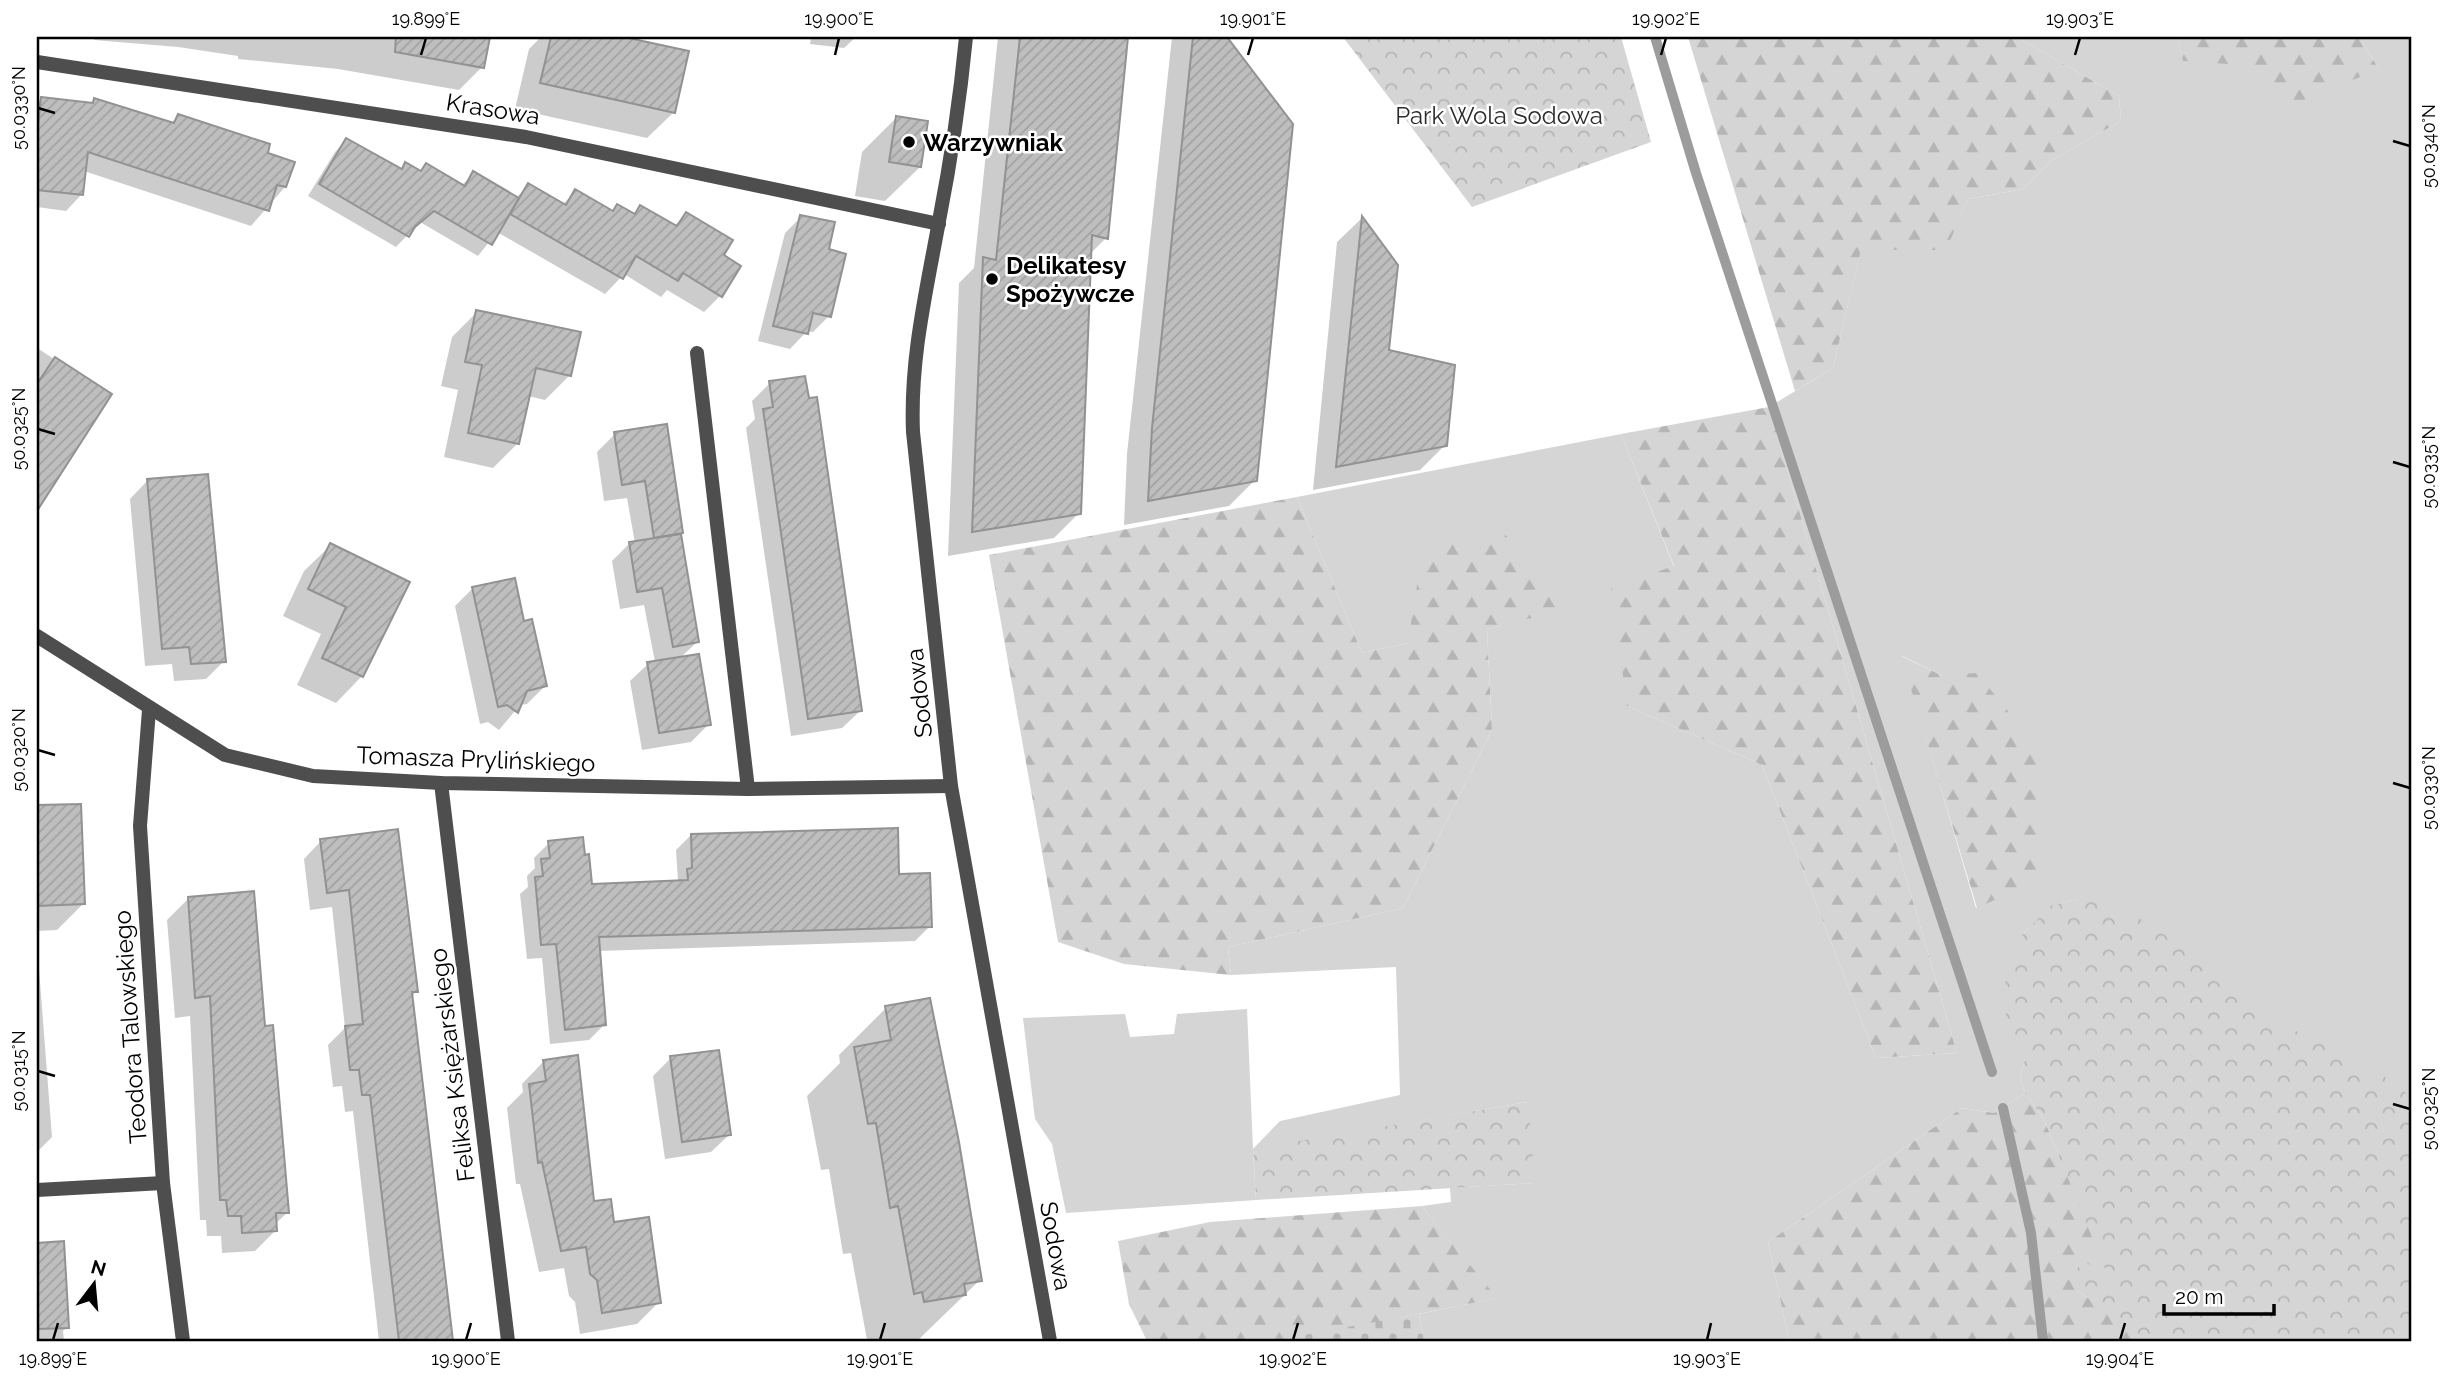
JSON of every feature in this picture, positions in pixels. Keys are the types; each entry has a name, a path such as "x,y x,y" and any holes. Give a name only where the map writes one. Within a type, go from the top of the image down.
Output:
{"street":[{"name":"Sodowa","path":"966,37 958,115 918,325 911,386 951,786 1050,1341"},
{"name":"Krasowa","path":"37,62 526,137 939,224"},
{"path":"697,353 748,789"},
{"name":"Tomasza Prylińskiego","path":"37,636 149,710 225,755 313,776 441,783 748,789 951,786"},
{"name":"Teodora Talowskiego","path":"149,710 140,826 163,1183 183,1341"},
{"name":"Feliksa Księżarskiego","path":"441,783 508,1341"},
{"path":"37,1190 163,1183"}],"green space":[{"name":"Park Wola Sodowa","path":"1343,37 1621,37 1651,142 1472,207"},
{"path":"1688,37 2017,37 2119,96 2121,121 2052,160 2023,189 1968,199 1946,250 1861,250 1833,368 1795,391"},
{"path":"2017,37 2177,37 2183,60 2379,69 2359,37 2411,37 2411,1341 2104,1341 2045,1100 2253,1006 2077,899 2051,906 2023,934 2025,1059 2020,1077 2025,1093 1994,1113 1962,1108 1768,1242 1789,1341 1424,1341 1419,1314 1496,1298 1422,1206 1451,1202 1450,1188 1534,1183 1527,1102 1253,1150 1256,1200 1066,1213 1052,1144 1035,1119 1023,1018 1125,1014 1130,1037 1174,1034 1177,1014 1247,1009 1253,1149 1280,1121 1400,1095 1396,967 1231,975 1228,947 1403,908 1492,730 1487,629 1564,609 1362,653 1297,497 1621,434 1674,567 1627,706 1762,765 1876,1058 1957,1053 1769,407 1833,368 1861,249 1945,250 1968,199 2023,189 2052,160 2121,121 2119,96","holes":["1902,656 1941,675 1977,908"]},
{"path":"2177,37 2359,37 2379,69 2283,109 2244,65 2183,61"},
{"path":"1769,407 1957,1053 1876,1058 1762,765 1627,706 1611,588 1674,566 1621,434"},
{"path":"1297,497 1362,653 1408,643 1423,546 1505,534 1564,610 1487,629 1492,730 1403,908 1228,947 1231,975 1124,964 1058,942 989,555"},
{"path":"1901,656 1941,675 1977,673 2037,747 2042,878 1977,908"},
{"path":"2077,899 2114,906 2141,919 2260,1010 2381,1074 2411,1097 2411,1341 2142,1341 2131,1324 2077,1291 2077,1270 2082,1258 2105,1280 2108,1276 2044,1119 2025,1093 2020,1077 2025,1059 2007,1043 2005,977 2023,934 2050,906"},
{"path":"2025,1093 2044,1119 2108,1276 2106,1280 2077,1291 2131,1324 2142,1341 1789,1341 1768,1242 1962,1108 1994,1113"},
{"path":"1528,1102 1535,1183 1256,1200 1253,1149"},
{"path":"1422,1206 1497,1298 1286,1341 1147,1341 1129,1304 1118,1241 1210,1222"},
{"path":"1419,1314 1424,1341 1271,1341"}],"building":[{"path":"396,37 490,37 484,68 395,52"},
{"path":"551,37 624,37 689,51 675,113 540,83"},
{"path":"1020,37 1128,37 1108,239 1092,235 1081,514 972,532 983,257 996,260"},
{"path":"1193,37 1227,37 1293,124 1257,481 1148,501 1152,428"},
{"path":"41,97 93,103 94,98 174,123 178,114 270,144 268,153 295,162 286,187 277,185 269,211 88,152 83,195 37,190 37,135"},
{"name":"Warzywniak","path":"896,116 928,121 921,167 889,162"},
{"path":"346,138 402,169 405,162 421,171 426,163 465,186 473,171 519,198 492,245 434,211 415,227 409,237 319,184"},
{"path":"528,183 566,205 575,189 613,211 617,204 635,214 640,205 677,226 686,212 733,240 724,255 741,266 722,297 683,273 678,281 636,256 623,279 510,214"},
{"path":"800,215 835,222 829,249 846,254 831,317 813,313 808,334 773,326"},
{"path":"1362,216 1398,265 1389,350 1455,365 1447,446 1336,467"},
{"path":"476,310 581,332 571,376 536,368 519,444 468,433 482,365 465,362"},
{"path":"55,357 112,394 37,511 37,384"},
{"path":"805,376 809,398 817,397 862,711 808,719 763,409 773,407 769,381"},
{"path":"667,424 683,533 654,538 645,481 622,485 614,432"},
{"path":"208,474 226,662 191,664 189,647 162,649 147,479"},
{"path":"681,534 699,642 673,647 662,588 637,592 629,542"},
{"path":"330,543 410,582 363,677 322,658 346,607 308,589"},
{"path":"515,578 524,621 532,619 547,686 527,691 518,713 507,705 498,707 472,587"},
{"path":"699,654 711,725 659,733 647,662"},
{"path":"81,804 85,904 37,906 37,805"},
{"path":"898,828 899,874 930,873 932,927 599,937 606,1025 565,1030 556,944 541,945 535,877 543,876 541,859 550,858 548,841 583,837 585,855 589,854 592,884 688,880 687,869 692,868 691,834"},
{"path":"398,829 418,992 412,992 453,1341 399,1341 370,1095 362,1095 359,1070 350,1070 345,1026 363,1024 349,890 327,893 320,839"},
{"path":"254,891 265,1026 273,1025 289,1213 276,1213 277,1231 242,1233 241,1216 228,1216 226,1200 220,1200 210,996 195,998 188,897"},
{"path":"930,998 959,1142 982,1281 964,1284 966,1295 924,1302 922,1292 914,1294 898,1206 890,1208 876,1123 868,1124 854,1047 891,1040 885,1006"},
{"path":"719,1050 731,1135 682,1142 670,1056"},
{"path":"578,1055 594,1201 611,1199 614,1222 649,1217 661,1303 602,1313 597,1280 590,1274 586,1247 561,1251 542,1162 538,1163 529,1084 546,1081 543,1060"},
{"path":"64,1241 69,1328 37,1329 37,1243"}],"waterway":[{"path":"1655,37 1696,173 1992,1072"},
{"path":"2003,1108 2031,1233 2043,1341"}],"place":[{"name":"Warzywniak","path":"909,142"},
{"name":"Delikatesy Spożywcze","path":"992,279"}]}
